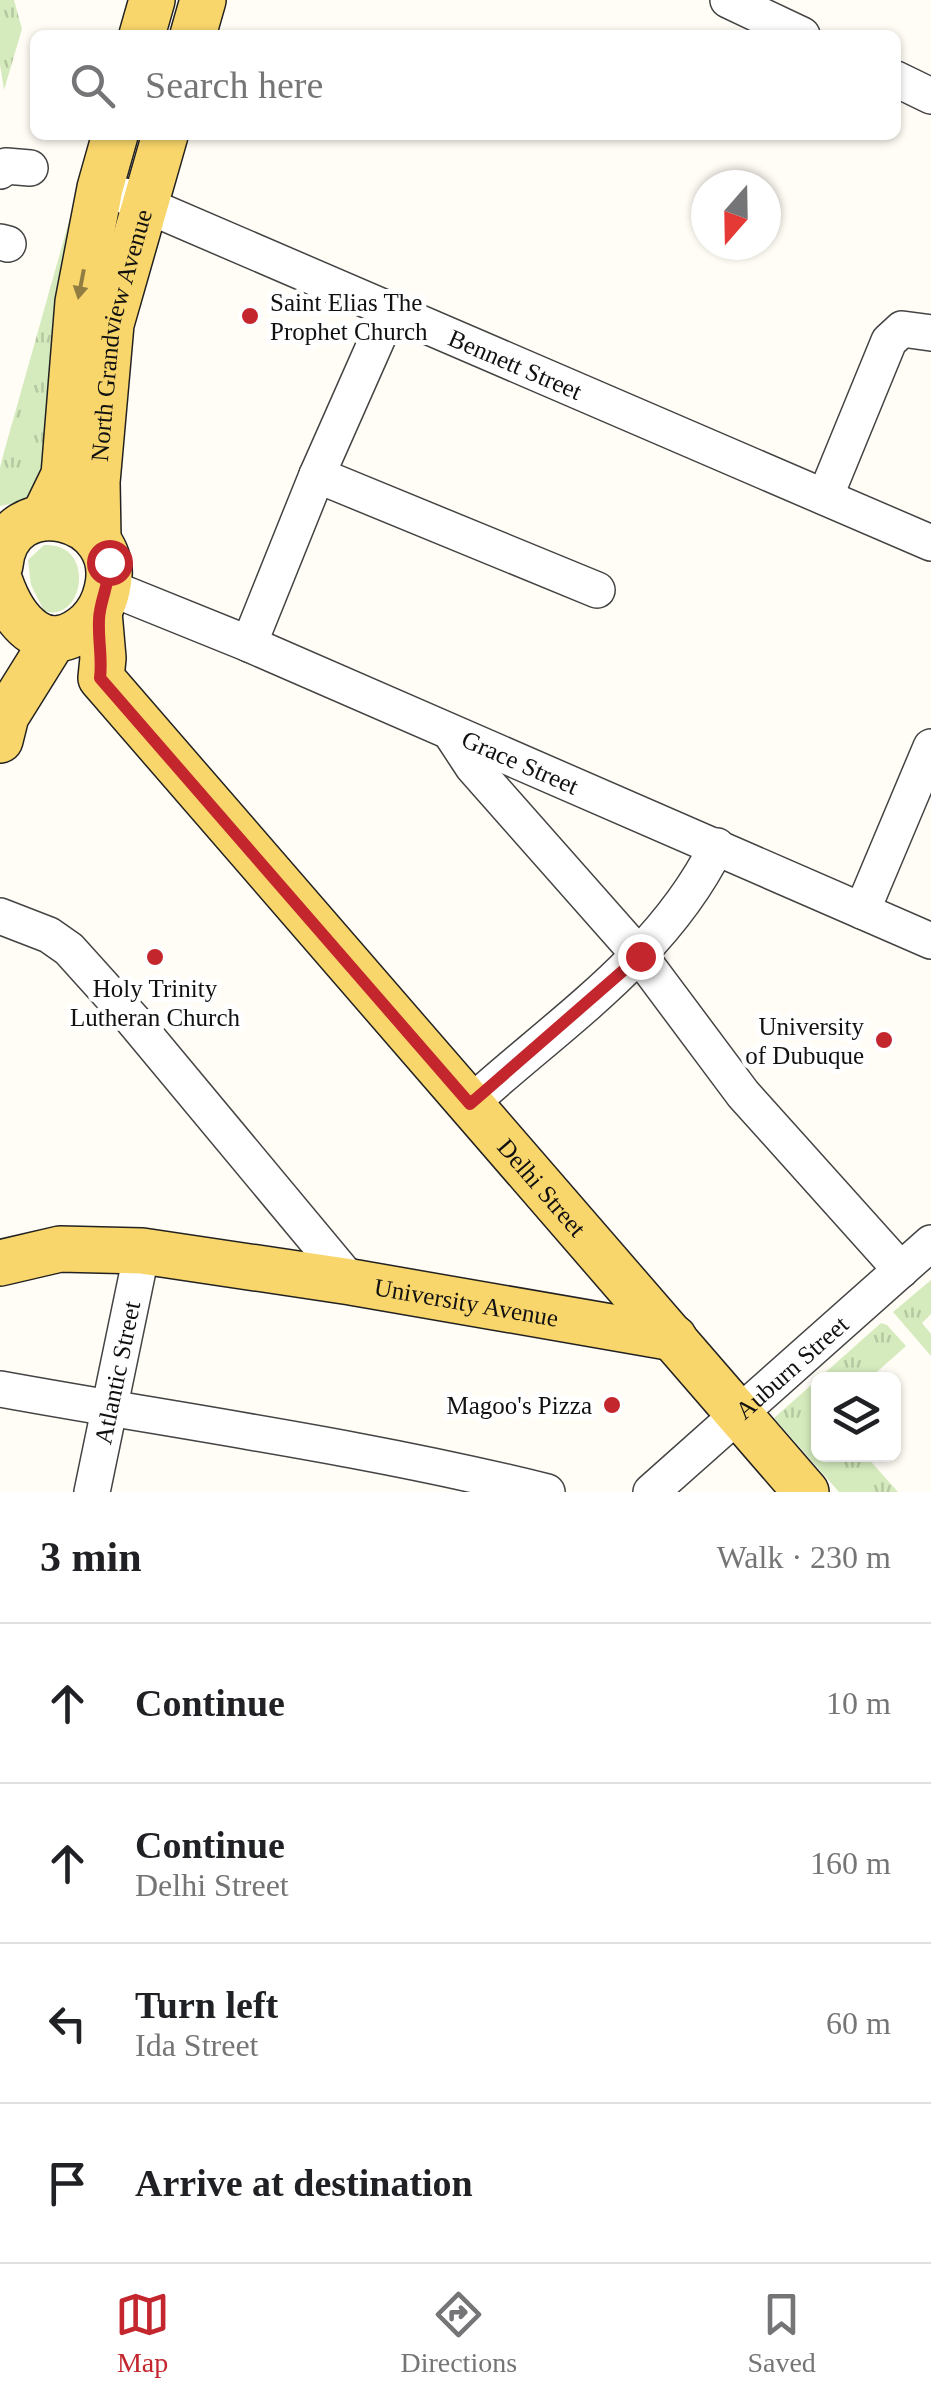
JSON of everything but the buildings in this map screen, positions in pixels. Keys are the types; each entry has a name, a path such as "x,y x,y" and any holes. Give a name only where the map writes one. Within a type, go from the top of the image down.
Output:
{"main road":[{"path":"143,30 152,0"},
{"path":"194,30 202,0"},
{"name":"North Grandview Avenue","path":"25,518 64,475 74,331 100,188 114,140"},
{"name":"North Grandview Avenue","path":"98,538 97,482 112,324 163,140"},
{"path":"3,728 2,549 25,518 70,520 98,538 109,562 103,600 100,678"},
{"path":"3,585 22,625 38,636 54,639 77,632 103,600"},
{"path":"3,728 54,639"},
{"name":"Delhi Street","path":"54,639 83,676 100,678 674,1338"},
{"name":"University Avenue","path":"0,1234 60,1249 142,1251 351,1282 674,1338"},
{"name":"University Avenue","path":"0,1262 60,1249"},
{"path":"674,1338 806,1492"}],"street":[{"path":"728,0 791,30"},
{"path":"901,82 931,96"},
{"name":"Bennett Street","path":"100,188 146,202 931,543"},
{"path":"248,644 390,310"},
{"path":"824,497 889,341 902,329 931,333"},
{"path":"317,475 596,590"},
{"name":"Grace Street","path":"103,600 248,644 931,941"},
{"path":"451,734 473,767 640,956 743,1094 901,1270"},
{"path":"862,911 931,747"},
{"path":"470,1104 640,956 693,890 717,846"},
{"path":"0,916 49,935 69,949 351,1282"},
{"name":"Auburn Street","path":"650,1492 931,1243"},
{"name":"Atlantic Street","path":"92,1492 142,1251"},
{"path":"0,1389 231,1428 547,1492"}],"green space":[{"path":"0,0 14,0 22,29 4,90 0,65"},
{"path":"73,207 77,215 54,316 50,355 56,444 36,493 21,502 0,506 0,468"},
{"path":"44,545 61,548 72,556 78,568 76,595 58,612 44,611 31,585 28,560"},
{"path":"931,1280 931,1314 922,1323 931,1334 931,1356 893,1312"},
{"path":"881,1323 906,1346 877,1372 826,1372"},
{"path":"811,1385 811,1460 774,1418"},
{"path":"813,1462 871,1462 898,1492 839,1492"}],"place":[{"name":"Saint Elias The Prophet Church","path":"250,316"},
{"name":"Holy Trinity Lutheran Church","path":"155,957"},
{"name":"University of Dubuque","path":"884,1040"},
{"name":"Magoo's Pizza","path":"612,1405"}],"route":[{"path":"109,562 108,587 99,612 103,658 100,678 470,1104 640,956"}]}
